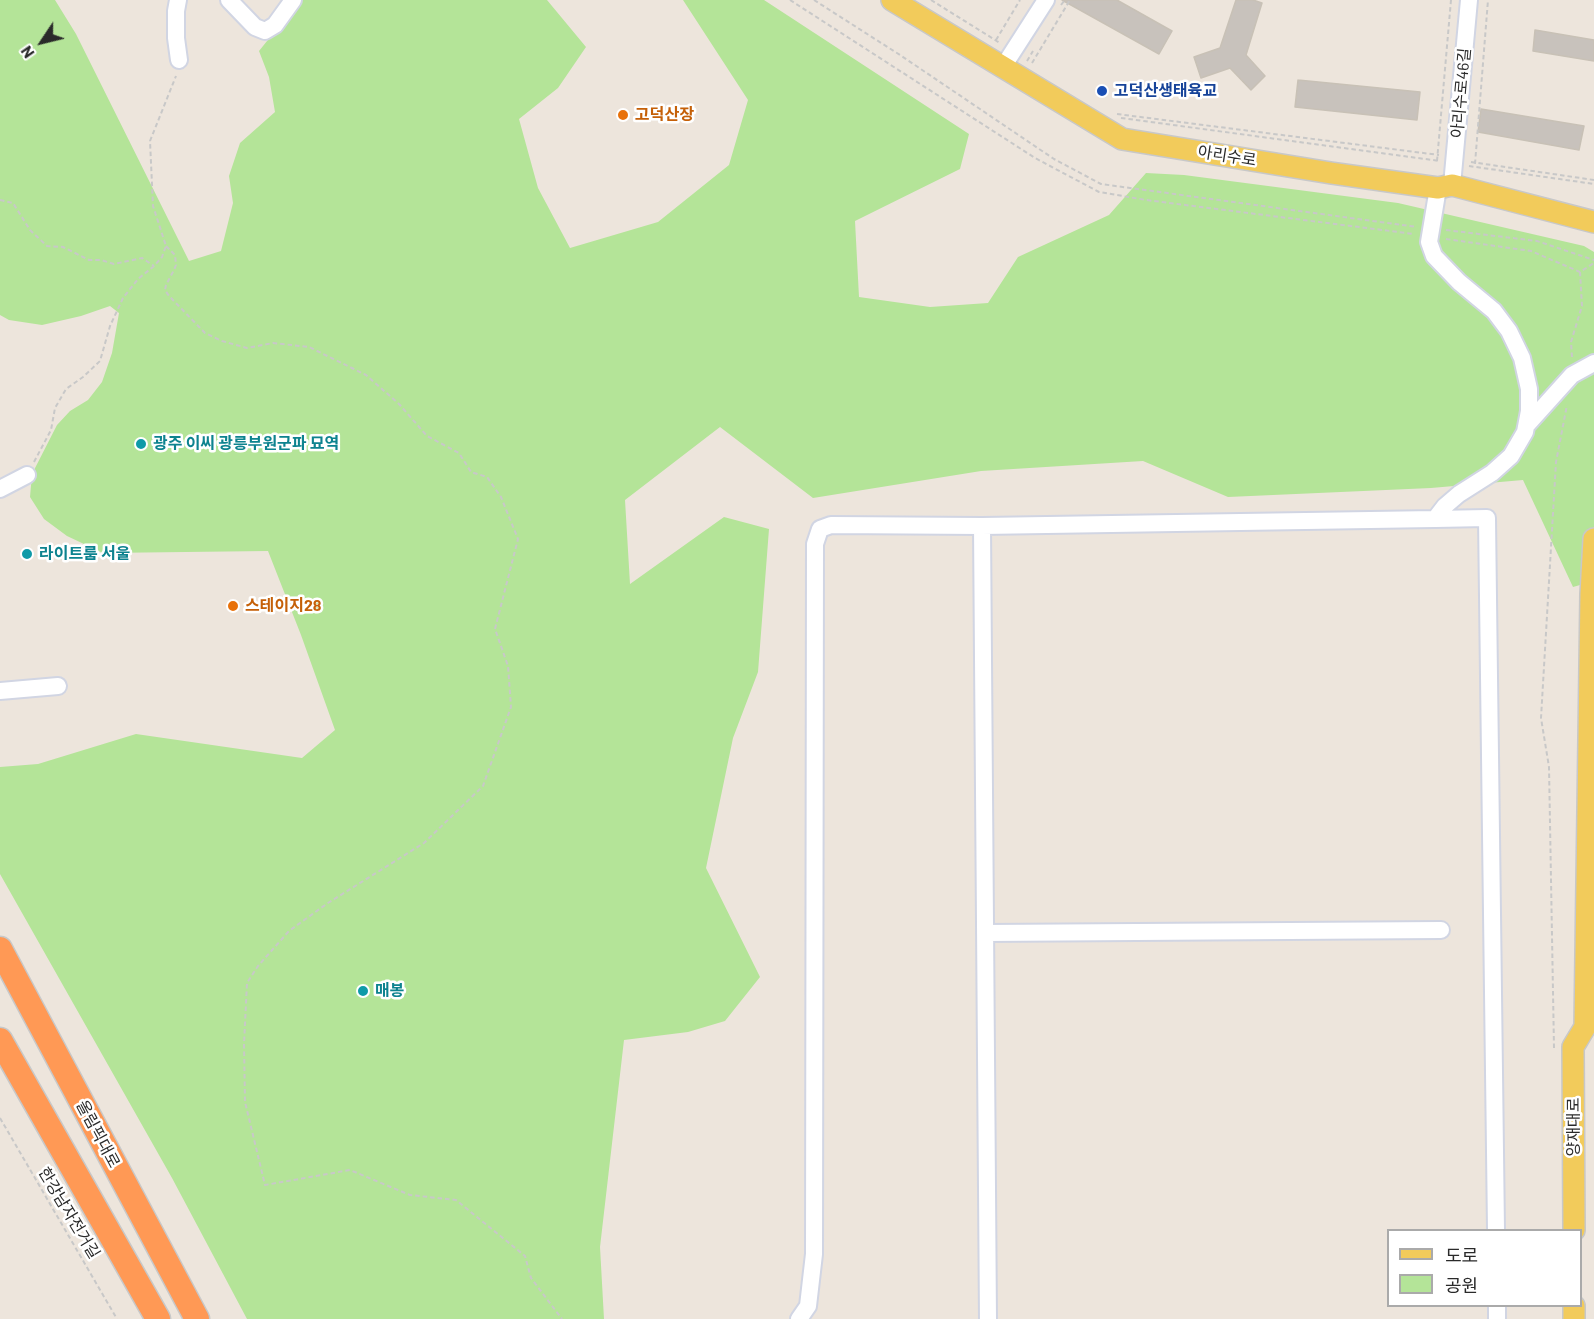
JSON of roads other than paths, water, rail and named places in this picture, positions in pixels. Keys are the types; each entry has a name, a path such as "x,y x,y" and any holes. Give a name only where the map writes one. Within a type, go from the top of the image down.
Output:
{"highway":[{"name":"올림픽대로","path":"0,949 197,1319"},
{"path":"0,1040 158,1319"}],"main road":[{"name":"아리수로","path":"892,0 1009,58 1122,139 1331,173 1445,186 1594,222"},
{"name":"양재대로","path":"1574,1229 1573,1047 1590,1035 1591,594 1594,539"}],"street":[{"path":"178,0 176,38 179,60"},
{"path":"229,0 255,27 264,31 275,26 293,0"},
{"path":"1009,58 1046,0"},
{"name":"아리수로46길","path":"1468,0 1455,161 1445,186 1429,242 1434,256 1459,282 1494,311 1509,331 1522,358 1528,389 1529,411 1526,426"},
{"path":"1435,519 1459,494 1492,473 1511,456 1526,426 1572,375 1594,363"},
{"path":"0,489 27,475"},
{"path":"799,1319 808,1306 814,1254 815,544 820,529 831,525 982,526 1486,519 1496,1229"},
{"path":"982,526 988,1319"},
{"path":"0,691 58,686"},
{"path":"985,933 1441,930"}],"place":[{"name":"고덕산생태육교","path":"1102,91"},
{"name":"고덕산장","path":"623,115"},
{"name":"광주 이씨 광릉부원군파 묘역","path":"141,444"},
{"name":"라이트룸 서울","path":"27,554"},
{"name":"스테이지28","path":"233,606"},
{"name":"매봉","path":"363,991"}]}
